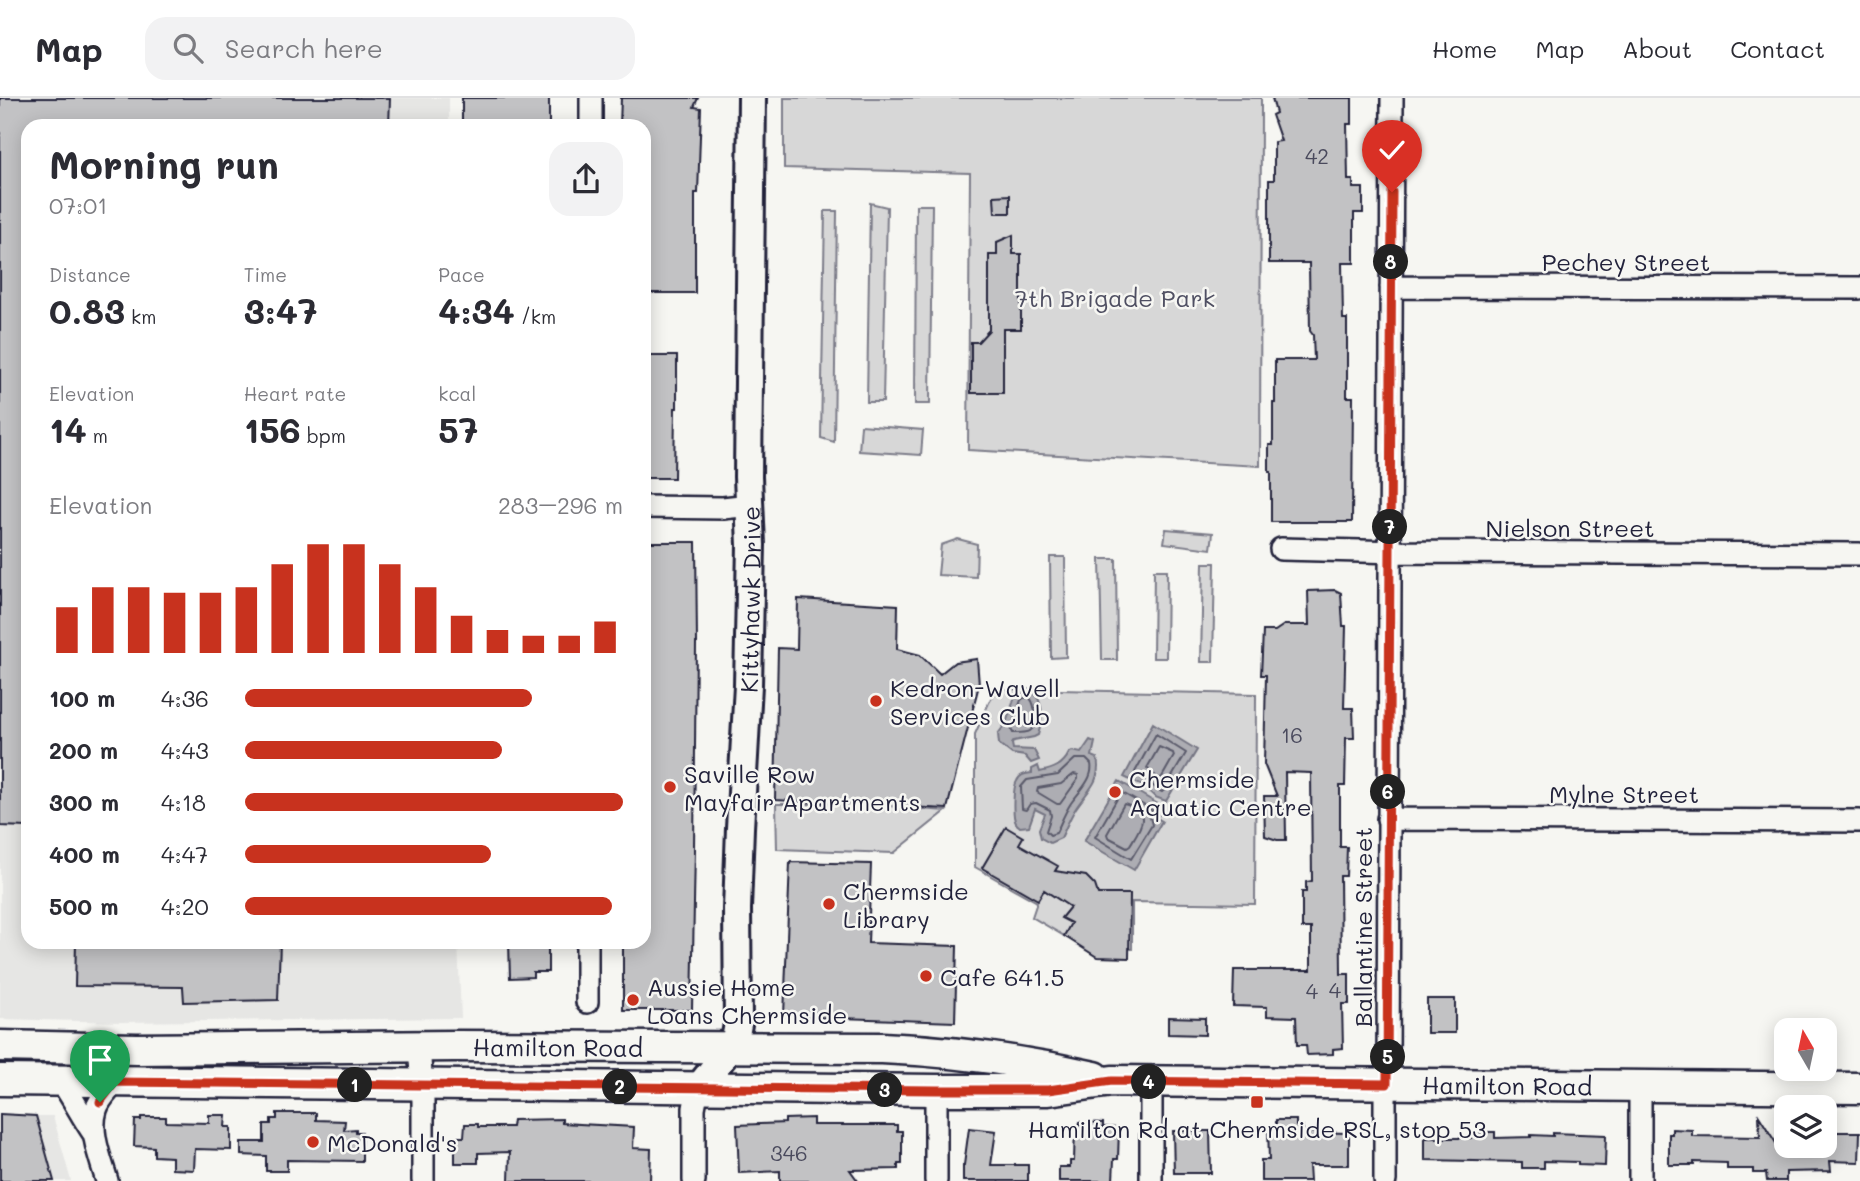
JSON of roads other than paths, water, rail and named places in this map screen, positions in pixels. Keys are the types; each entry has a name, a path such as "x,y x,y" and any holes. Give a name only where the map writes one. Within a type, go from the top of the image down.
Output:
{"main road":[{"name":"Hamilton Road","path":"0,1046 125,1049 419,1046 912,1049 1046,1066 1112,1081 1152,1083 1860,1088"},
{"name":"Hamilton Road","path":"0,1080 936,1090 1048,1090 1112,1081"}],"street":[{"path":"591,98 591,119"},
{"name":"Kittyhawk Drive","path":"698,1088 731,1047 738,1024 740,828 748,685 751,545 748,477 752,98"},
{"name":"Ballantine Street","path":"1385,1181 1392,98"},
{"name":"Pechey Street","path":"1391,287 1860,288"},
{"path":"651,507 723,508 750,505"},
{"name":"Nielson Street","path":"1280,549 1860,554"},
{"name":"Mylne Street","path":"1388,819 1860,821"},
{"path":"587,949 587,1002"},
{"path":"419,1046 424,1181"},
{"path":"61,1081 95,1136"},
{"path":"107,1181 95,1136 96,1109 115,1082"},
{"path":"1151,1181 1152,1083"},
{"path":"1640,1087 1640,1181"},
{"path":"694,1181 694,1108 698,1088"},
{"path":"936,1090 936,1181"}],"water":[{"path":"1020,691 1032,691 1041,706 1042,717 1038,735 1014,741 1012,744 1013,749 1034,750 1039,760 1031,763 1025,756 1012,754 999,744 998,734 1006,723 1016,694"},
{"path":"1153,723 1197,750 1166,801 1124,777"},
{"path":"1090,740 1095,742 1092,756 1097,758 1098,773 1061,838 1050,843 1041,838 1039,829 1045,814 1035,809 1029,826 1020,827 1015,820 1014,802 1016,784 1020,777 1032,773 1032,769 1038,766 1040,772 1057,766 1072,751 1081,753"},
{"path":"1119,781 1163,807 1157,818 1162,821 1134,870 1084,841"}],"place":[{"name":"Kedron-Wavell Services Club","path":"876,701"},
{"name":"Saville Row Mayfair Apartments","path":"670,787"},
{"name":"Chermside Aquatic Centre","path":"1115,792"},
{"name":"Chermside Library","path":"829,904"},
{"name":"Cafe 641.5","path":"926,976"},
{"name":"Aussie Home Loans Chermside","path":"633,1000"},
{"name":"Hamilton Rd at Chermside RSL, stop 53","path":"1257,1102"},
{"name":"McDonald's","path":"313,1142"}],"park label":[{"name":"7th Brigade Park","path":"1115,297"}]}
